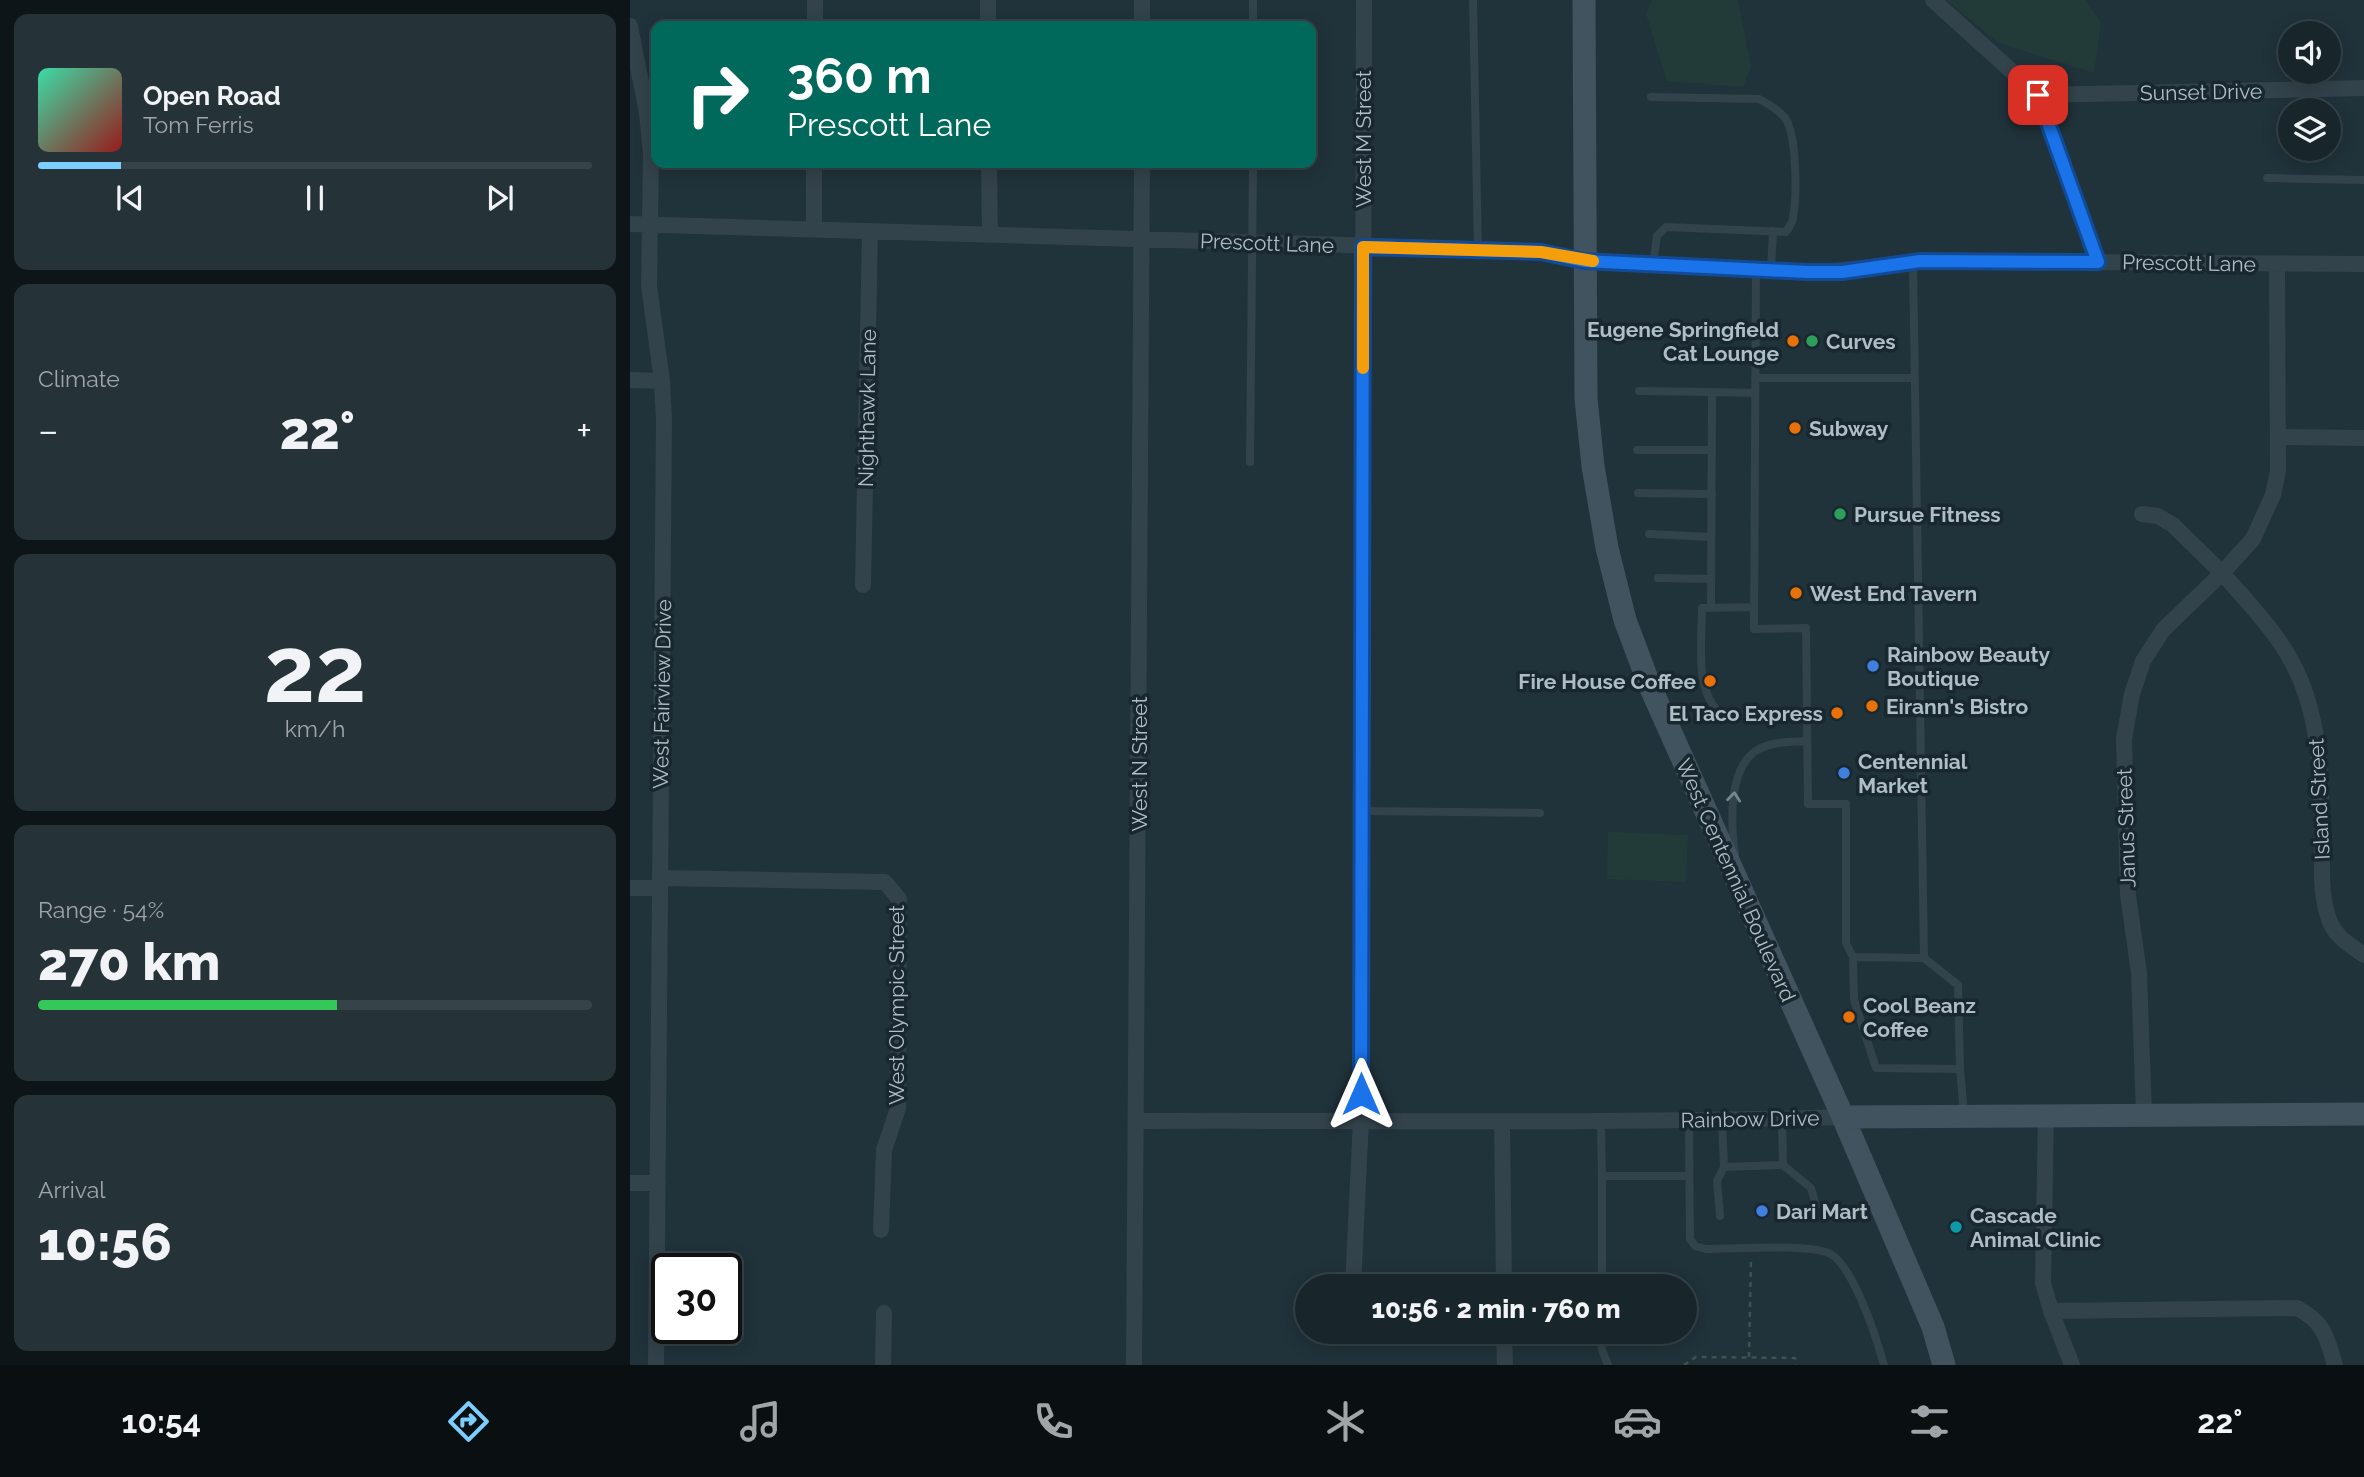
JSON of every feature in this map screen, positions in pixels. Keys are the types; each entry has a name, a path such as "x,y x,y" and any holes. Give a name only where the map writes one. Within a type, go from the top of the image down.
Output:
{"main road":[{"name":"West Centennial Boulevard","path":"1584,0 1586,399 1593,466 1607,548 1625,620 1648,684 1843,1117 1933,1327 1944,1365"},
{"name":"Rainbow Drive","path":"1843,1117 2364,1114"}],"street":[{"path":"815,0 815,21"},
{"path":"988,0 988,21"},
{"path":"1142,0 1142,21"},
{"name":"West M Street","path":"1354,1274 1361,1120 1363,0"},
{"path":"1933,0 2038,95 2098,262"},
{"name":"West Fairview Drive","path":"630,26 647,113 651,153 649,286 662,381 664,421 656,1365"},
{"name":"Sunset Drive","path":"2038,95 2364,88"},
{"path":"814,168 814,229"},
{"path":"989,168 990,235"},
{"name":"West N Street","path":"1134,1365 1142,168"},
{"name":"Prescott Lane","path":"630,223 1478,249 1541,252 1584,261 1842,272 1913,262 2364,264"},
{"name":"Nighthawk Lane","path":"863,585 870,231"},
{"name":"Janus Street","path":"2144,1115 2139,973 2128,895 2124,739 2132,694 2143,661 2163,630 2253,539 2273,495 2278,471 2279,437 2277,264"},
{"path":"630,380 662,381"},
{"path":"2279,437 2364,438"},
{"path":"2142,514 2158,516 2173,525 2222,573"},
{"name":"Island Street","path":"2222,573 2270,627 2291,659 2306,693 2317,733 2321,771 2323,894 2330,923 2345,943 2364,954"},
{"name":"West Olympic Street","path":"660,883 885,882 899,900 898,1108 884,1150 881,1230"},
{"path":"630,888 660,883"},
{"path":"2046,1116 2043,1283 2072,1365"},
{"name":"Rainbow Drive","path":"1137,1121 1601,1122 1843,1117"},
{"path":"1502,1121 1504,1274"},
{"path":"630,1183 658,1183"},
{"path":"2051,1311 2297,1308 2316,1318 2327,1339 2335,1365"},
{"path":"883,1365 884,1313"},
{"path":"1504,1344 1505,1365"},
{"path":"656,1365 670,1365"}],"lane":[{"path":"1253,0 1253,21"},
{"path":"1474,0 1478,249"},
{"path":"1651,97 1759,99 1774,107 1787,120 1795,151 1793,219 1786,232 1666,227 1657,236 1653,264"},
{"path":"1250,462 1253,168"},
{"path":"2267,178 2364,180"},
{"path":"1773,231 1764,268 1755,378 1754,629 1805,628 1808,804 1846,804 1846,943 1853,957 1854,1000 1876,1068 1960,1069"},
{"path":"1913,262 1924,958"},
{"path":"1755,378 1914,378"},
{"path":"1639,391 1755,393"},
{"path":"1712,392 1711,579 1706,608 1702,683 1710,705 1721,714 1807,715"},
{"path":"1637,450 1712,450"},
{"path":"1638,492 1712,494"},
{"path":"1649,534 1711,537"},
{"path":"1658,578 1711,579"},
{"path":"1706,608 1754,607"},
{"path":"1740,890 1733,837 1733,793 1740,770 1756,750 1778,742 1807,741"},
{"path":"1362,811 1539,813"},
{"path":"1853,957 1924,958 1958,985 1964,1116"},
{"path":"1782,1119 1783,1166"},
{"path":"1720,1216 1717,1181 1724,1167 1722,1120"},
{"path":"1689,1121 1690,1238 1695,1246 1706,1249 1797,1249 1828,1252 1840,1262 1857,1293 1875,1335 1884,1365"},
{"path":"1601,1122 1602,1274"},
{"path":"1724,1167 1783,1166 1811,1188 1816,1206"},
{"path":"1602,1176 1689,1176"},
{"path":"1602,1344 1608,1365"}],"path":[{"path":"1749,1357 1751,1249"},
{"path":"1684,1365 1696,1357 1796,1358 1796,1365"}],"green space":[{"path":"1652,0 1738,0 1751,67 1743,87 1667,81 1646,14"},
{"path":"1946,0 2085,0 2101,22 2094,73 1999,43"},
{"path":"1608,832 1688,835 1686,882 1607,879"}],"slow traffic":[{"path":"1363,368 1363,247 1541,252 1593,261"}],"place":[{"name":"Eugene Springfield Cat Lounge","path":"1793,341"},
{"name":"Curves","path":"1812,341"},
{"name":"Subway","path":"1795,428"},
{"name":"Pursue Fitness","path":"1840,514"},
{"name":"West End Tavern","path":"1796,593"},
{"name":"Rainbow Beauty Boutique","path":"1873,666"},
{"name":"Fire House Coffee","path":"1710,681"},
{"name":"Eirann's Bistro","path":"1872,706"},
{"name":"El Taco Express","path":"1837,713"},
{"name":"Centennial Market","path":"1844,773"},
{"name":"Cool Beanz Coffee","path":"1849,1017"},
{"name":"Dari Mart","path":"1762,1211"},
{"name":"Cascade Animal Clinic","path":"1956,1227"}],"route":[{"path":"1361,1094 1363,247 1541,252 1584,261 1807,272 1842,272 1920,261 2098,262 2038,95"}]}
